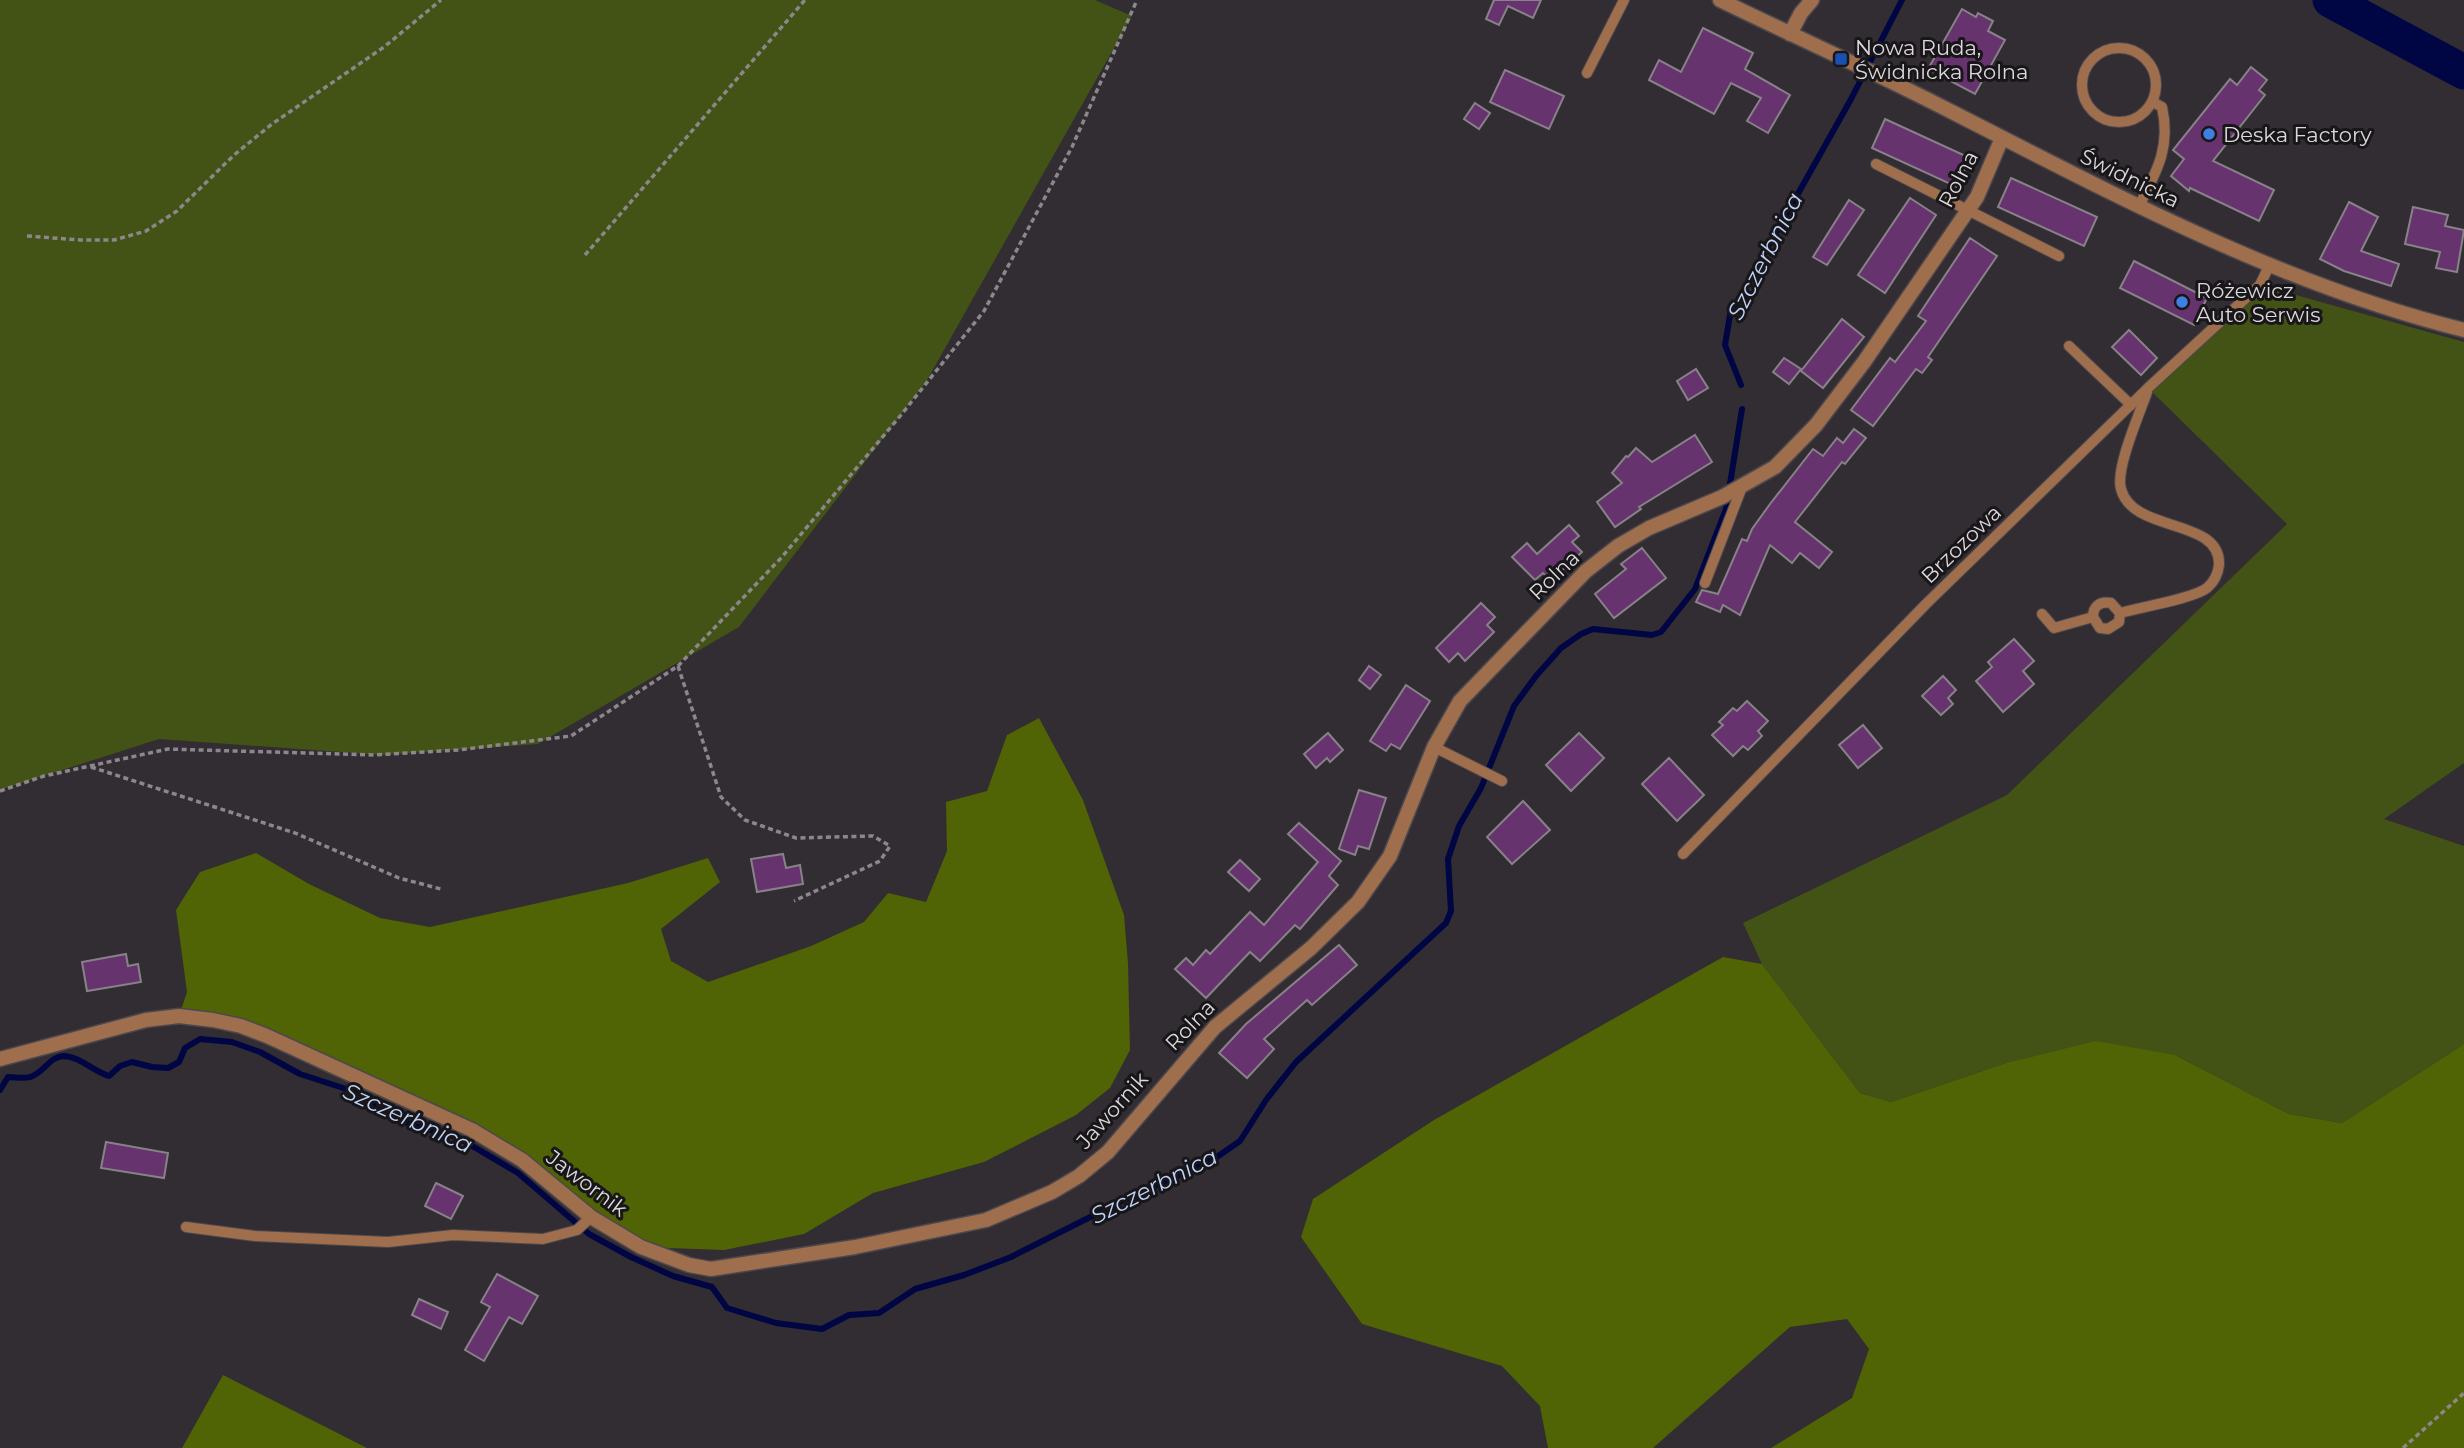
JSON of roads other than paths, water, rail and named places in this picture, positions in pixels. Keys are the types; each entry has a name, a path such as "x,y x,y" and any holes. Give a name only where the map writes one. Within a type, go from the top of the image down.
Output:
{"street":[{"name":"Świdnicka","path":"1720,0 2139,206 2269,266 2373,305 2464,330"},
{"path":"1790,34 1801,13 1812,0"},
{"name":"Rolna","path":"1167,1081 1215,1027 1311,948 1358,902 1390,856 1434,747 1460,701 1586,571 1618,546 1649,528 1722,497 1775,467 1816,425 1864,362 1977,197 2002,138"},
{"name":"Jawornik","path":"0,1059 146,1020 179,1016 241,1026 472,1130 522,1160 591,1217 641,1247 679,1262 711,1269 855,1247 986,1220 1019,1208 1079,1176 1108,1152 1167,1081"}],"lane":[{"path":"1587,72 1624,0"},
{"path":"2126,49 2135,52 2149,63 2154,71 2156,89 2153,102 2134,120 2122,123 2098,116 2088,107 2083,95 2085,70 2092,60 2108,50 2126,49"},
{"path":"2139,206 2166,145 2162,107 2153,102"},
{"path":"1876,164 2059,256"},
{"name":"Brzozowa","path":"1683,855 1926,604 2148,388 2260,285 2269,266"},
{"path":"2069,346 2131,405"},
{"path":"2120,612 2197,593 2214,580 2218,570 2219,560 2210,541 2201,535 2149,518 2131,505 2120,487 2122,466 2148,388"},
{"path":"1705,583 1742,487"},
{"path":"2106,602 2115,605 2120,612 2119,622 2108,629 2100,628 2093,617 2097,605 2106,602"},
{"path":"2042,614 2054,628 2093,617"},
{"path":"1434,747 1502,781"},
{"path":"186,1227 255,1236 388,1242 453,1235 543,1239 577,1230 591,1217"}],"waterway":[{"name":"Szczerbnica","path":"1741,385 1725,345 1730,315 1850,101 1902,0"},
{"path":"2330,0 2464,72"},
{"name":"Szczerbnica","path":"0,1090 8,1077 25,1078 35,1075 58,1057 75,1058 109,1076 120,1066 132,1062 168,1068 179,1062 185,1048 200,1039 232,1042 260,1052 300,1074 368,1096 382,1111 414,1126 457,1137 518,1173 589,1234 673,1276 712,1287 727,1308 776,1323 822,1329 849,1315 879,1313 915,1289 964,1275 1011,1257 1126,1199 1214,1159 1240,1141 1266,1100 1296,1062 1446,923 1451,911 1448,859 1459,826 1481,788 1514,706 1536,676 1561,648 1593,629 1652,635 1661,632 1695,589 1726,509 1742,409"}],"place":[{"name":"Nowa Ruda, Świdnicka Rolna","path":"1841,59"},
{"name":"Deska Factory","path":"2209,134"},
{"name":"Różewicz Auto Serwis","path":"2182,302"}]}
